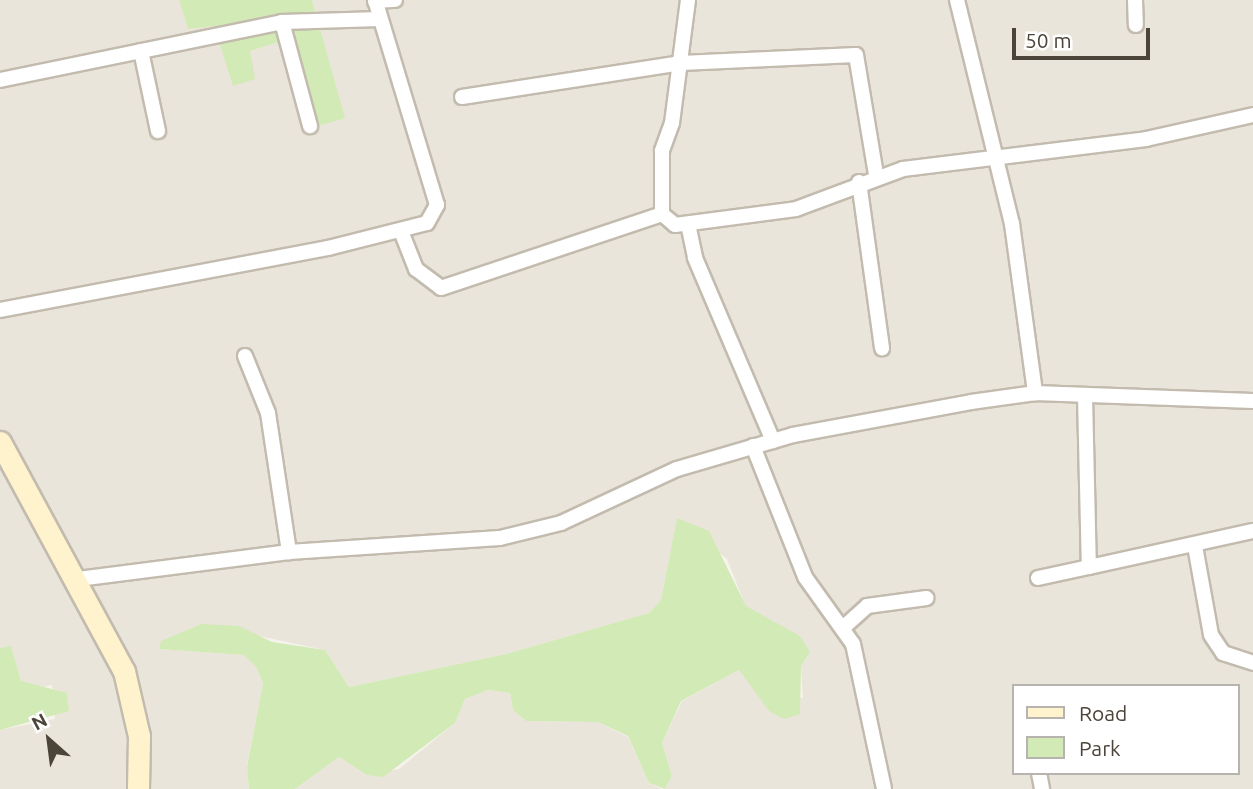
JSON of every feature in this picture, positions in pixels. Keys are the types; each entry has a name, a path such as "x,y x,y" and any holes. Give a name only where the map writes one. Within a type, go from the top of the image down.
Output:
{"street":[{"path":"0,310 401,231 428,223 437,205 375,1 394,0"},
{"path":"688,0 681,64 662,152 662,214 667,223 688,224 796,209 876,174 1146,139 1253,115"},
{"path":"957,0 993,158 1012,224 1035,393"},
{"path":"1135,0 1136,25"},
{"path":"0,80 282,22 380,19"},
{"path":"282,22 310,127"},
{"path":"141,51 158,131"},
{"path":"462,97 681,64 856,55 876,174"},
{"path":"859,182 882,348"},
{"path":"401,231 416,269 441,288 662,214"},
{"path":"688,224 695,258 773,441"},
{"path":"245,356 268,413 289,552"},
{"path":"78,579 289,552 532,531 677,469 753,446 1035,393 1253,401"},
{"path":"1085,396 1089,567"},
{"path":"0,442 10,475 78,579 134,698 138,789"},
{"path":"753,446 805,577 845,626 860,665 884,789"},
{"path":"1038,579 1253,531"},
{"path":"1195,546 1211,635 1223,653 1253,663"},
{"path":"845,626 867,606 926,598"}],"shaded area":[{"path":"0,0 179,0 188,29 214,25 222,51 252,68 249,51 279,42 305,130 344,117 312,0 1253,0 1253,789 665,789 672,776 662,743 682,701 739,670 760,698 803,698 801,666 810,652 746,607 727,559 677,519 661,600 649,613 506,654 349,687 325,650 201,624 162,641 160,649 245,655 256,667 263,683 247,766 249,789 0,789 0,730 55,719 52,685 35,689 21,681 11,647 0,648"},
{"path":"488,690 510,693 513,710 526,721 598,722 628,737 649,783 662,789 295,789 339,757 367,775 399,769 455,723 465,699"}],"green space":[{"path":"179,0 312,0 345,118 305,130 279,42 250,51 255,79 233,86 214,26 188,29"},
{"path":"677,518 709,531 746,606 800,636 810,652 801,666 800,714 784,719 769,711 739,670 681,701 662,743 672,776 665,789 649,783 628,736 598,722 526,721 513,710 510,693 488,690 465,699 455,723 383,777 367,775 339,757 295,789 249,789 247,767 263,683 256,667 244,655 159,649 161,641 201,624 239,626 272,642 325,650 349,687 506,654 649,613 661,600"},
{"path":"11,646 21,681 67,693 69,711 0,730 0,648"}]}
